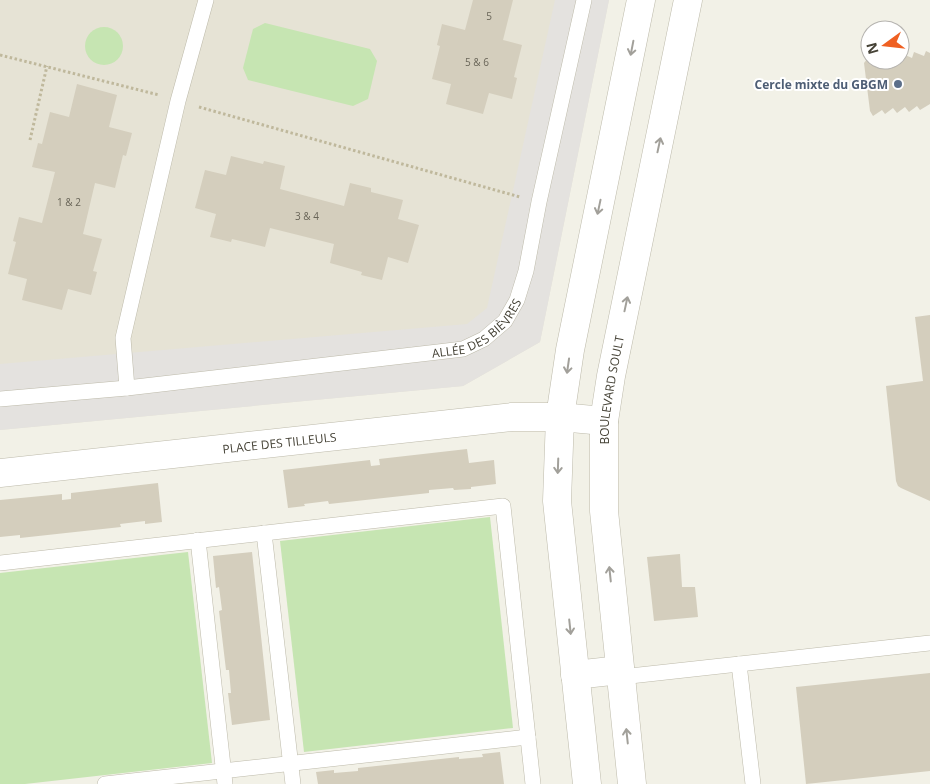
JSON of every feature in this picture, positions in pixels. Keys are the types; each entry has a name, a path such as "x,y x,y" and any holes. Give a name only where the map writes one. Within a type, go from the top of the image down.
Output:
{"street":[{"path":"587,784 557,499 560,417 570,350 641,0"},
{"name":"BOULEVARD SOULT","path":"632,784 604,511 604,421 611,376 688,0"},
{"name":"PLACE DES TILLEULS","path":"0,473 512,417 560,417 604,421"},
{"path":"575,675 620,674"}],"lane":[{"path":"127,388 123,338 178,101 206,0"},
{"name":"ALLÉE DES BIÈVRES","path":"0,399 127,388 463,349 484,338 505,321 517,300 526,271 539,202 584,0"},
{"path":"0,563 503,506 533,784"},
{"path":"264,533 293,784"},
{"path":"198,540 224,777"},
{"path":"620,674 739,664 930,643"},
{"path":"739,664 753,784"},
{"path":"105,784 224,777 291,763 528,737"}],"path":[{"path":"0,55 152,93 539,202"},
{"path":"30,140 47,66"}],"shaded area":[{"path":"0,0 609,0 540,342 463,386 0,430"},
{"path":"555,0 609,0 540,342 463,386 0,430 0,364 467,324 487,308"}],"green space":[{"path":"265,23 370,49 377,61 368,99 353,106 248,80 243,68 253,29"},
{"path":"104,27 111,28 117,33 122,39 122,53 117,59 111,64 104,65 97,64 91,59 86,53 85,46 86,39 91,33 97,28"},
{"path":"490,517 513,728 304,752 280,541"},
{"path":"188,552 212,763 25,784 0,784 0,573"}],"building":[{"path":"473,0 513,0 503,40 522,45 514,77 517,78 512,99 489,93 483,114 446,104 451,84 432,79 440,46 437,45 442,24 465,30"},
{"name":"Cercle mixte du GBGM","path":"926,51 930,53 930,104 920,110 917,106 909,112 905,107 897,113 893,108 885,114 882,110 873,116 870,111 865,70 910,70 910,57 912,58 914,52 924,56"},
{"path":"77,84 117,95 109,127 132,133 126,156 123,155 115,188 95,183 83,234 102,239 93,271 97,272 91,295 68,289 62,310 22,300 27,279 8,274 16,242 13,241 19,217 42,223 55,172 32,167 38,143 42,144 50,112 69,117"},
{"path":"231,156 263,164 264,161 285,166 280,189 344,206 350,183 371,188 371,192 403,200 398,219 419,225 408,263 388,257 382,280 361,275 362,272 330,263 334,244 270,228 265,247 232,239 231,242 210,237 216,214 195,208 205,170 226,175"},
{"path":"930,315 930,501 901,488 896,481 886,386 923,381 915,317"},
{"path":"467,449 469,463 494,460 496,484 471,487 471,489 429,490 429,493 329,504 328,501 288,508 283,470 370,460 371,466 380,465 379,459"},
{"path":"158,483 162,522 145,524 145,521 120,524 121,527 20,538 20,535 0,537 0,500 62,494 62,500 71,499 71,493"},
{"path":"252,552 270,720 232,725 228,693 231,693 229,670 226,670 219,611 222,610 219,587 216,588 213,556"},
{"path":"680,554 682,587 695,587 698,617 654,621 647,557"},
{"path":"930,673 930,771 806,784 796,687"},
{"path":"500,752 504,784 318,784 316,772 334,770 334,773 358,771 358,768 459,757 459,759 483,757 482,754"}],"place":[{"name":"Cercle mixte du GBGM","path":"898,84"}]}
